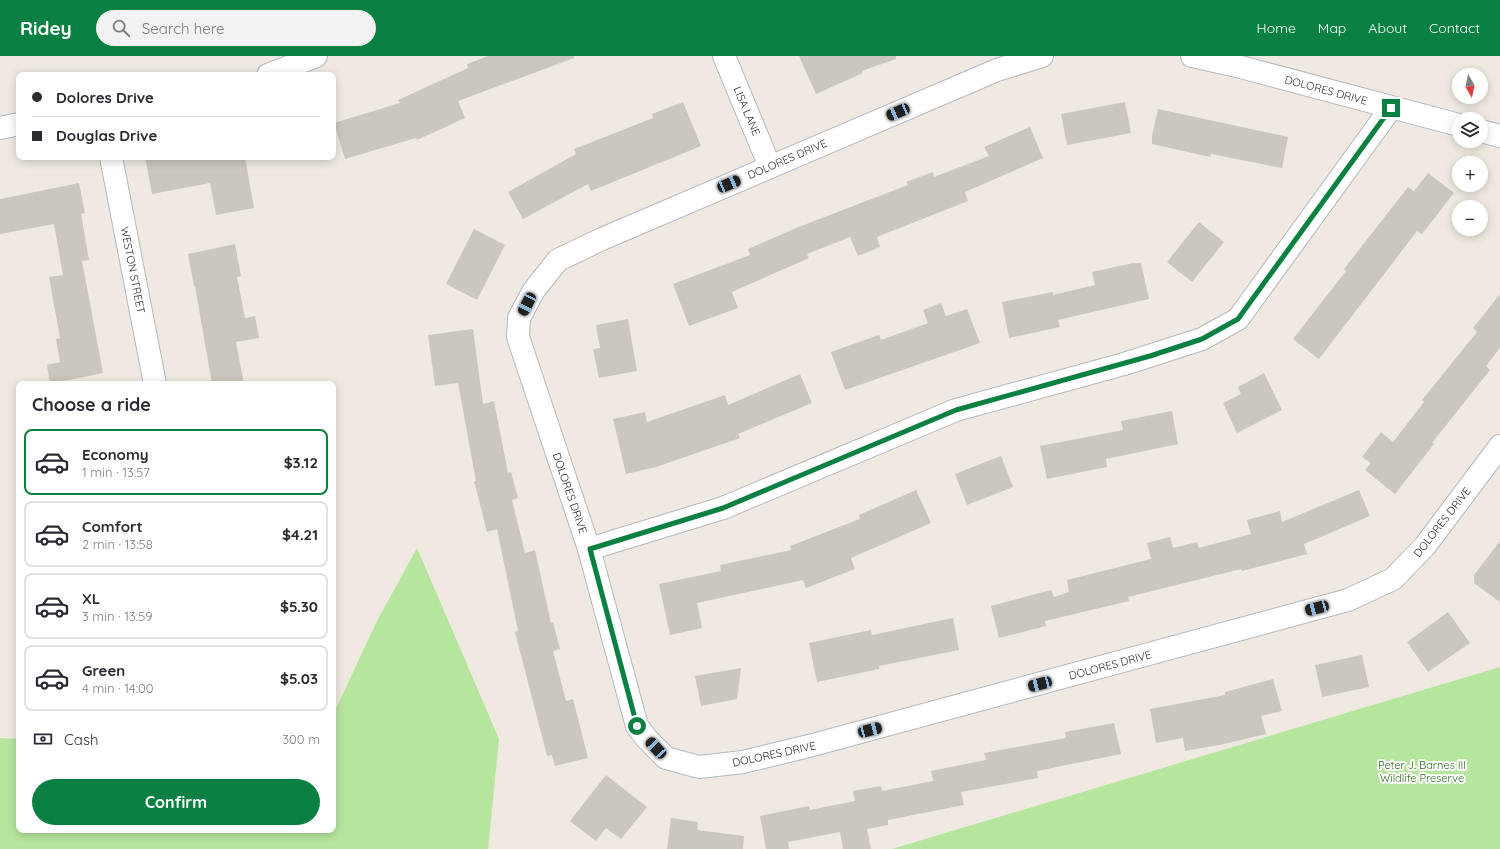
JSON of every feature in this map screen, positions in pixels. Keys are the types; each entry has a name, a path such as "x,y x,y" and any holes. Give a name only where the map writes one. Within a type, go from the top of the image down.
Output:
{"street":[{"path":"276,72 316,56"},
{"name":"LISA LANE","path":"724,56 770,167"},
{"name":"DOLORES DRIVE","path":"1042,56 997,70 602,239 558,260 534,290 520,318 518,337 590,549 637,726 647,739 666,758 699,767 742,762 809,746 1348,600 1393,579 1425,546 1496,458"},
{"name":"DOLORES DRIVE","path":"1192,56 1238,61 1391,108 1452,123"},
{"path":"590,549 723,508 956,410 1124,364 1202,339 1238,319 1391,108"},
{"path":"0,128 16,125"},
{"path":"1488,133 1500,136"},
{"name":"WESTON STREET","path":"112,160 154,381"}],"green space":[{"path":"417,548 499,739 488,849 0,849 0,738 16,739 16,833 336,833 336,709 377,621"},
{"name":"Peter J. Barnes III Wildlife Preserve","path":"1500,667 1500,849 892,849"}],"building":[{"path":"488,56 574,56 574,58 458,101 465,118 417,140 416,138 345,159 336,130 336,122 400,103 398,100 468,68 467,64"},
{"path":"799,56 896,56 896,59 862,71 863,73 816,94"},
{"path":"683,102 701,146 591,191 588,184 523,219 508,192 576,154 574,149 653,118 652,114"},
{"path":"1125,102 1131,133 1067,145 1061,114"},
{"path":"1158,109 1288,137 1282,168 1211,154 1210,157 1152,144 1152,136"},
{"path":"1030,127 1043,158 965,192 968,201 877,237 880,247 858,256 850,237 807,254 809,258 732,292 738,308 689,326 673,284 750,255 748,249 796,228 908,185 906,182 933,172 934,177 989,156 984,147"},
{"path":"146,160 246,160 254,208 216,215 210,183 152,194"},
{"path":"1428,173 1454,193 1422,234 1417,231 1319,359 1293,339 1346,271 1344,269 1408,187 1414,191"},
{"path":"79,183 85,213 81,214 89,260 82,261 103,373 64,381 50,381 47,365 60,362 56,339 60,338 49,277 63,275 54,224 0,234 0,199"},
{"path":"1199,222 1224,242 1192,282 1167,262"},
{"path":"474,229 505,245 477,300 446,284"},
{"path":"235,244 241,276 237,277 245,318 255,316 259,338 236,342 243,381 211,381 188,254"},
{"path":"1133,263 1141,263 1149,299 1058,320 1060,327 1009,338 1002,302 1053,292 1053,295 1095,285 1092,272"},
{"path":"1500,294 1500,348 1486,366 1490,370 1432,443 1434,444 1395,494 1365,470 1371,463 1362,457 1381,432 1393,442 1424,402 1422,400 1477,332 1473,328"},
{"path":"941,303 946,316 967,309 980,343 845,390 831,352 879,335 881,340 928,323 923,310"},
{"path":"628,319 637,371 599,378 593,349 600,348 596,325"},
{"path":"473,329 483,404 494,401 508,473 511,472 518,498 512,500 525,553 535,550 551,623 553,622 560,649 553,651 566,701 573,699 588,758 555,766 552,755 547,756 515,632 518,631 497,529 487,532 474,481 476,481 458,383 435,386 428,335"},
{"path":"1264,373 1282,410 1237,433 1223,403 1241,394 1238,387"},
{"path":"800,374 812,403 738,434 740,438 656,467 626,474 613,419 645,412 647,422 725,395 728,405"},
{"path":"1172,411 1178,444 1106,459 1107,467 1047,479 1040,446 1123,430 1121,421"},
{"path":"1001,456 1013,487 967,505 955,474"},
{"path":"916,490 931,523 851,558 855,569 806,588 803,580 697,603 702,628 670,635 659,584 721,571 720,565 791,550 790,546 860,519 859,515"},
{"path":"1359,490 1370,516 1304,544 1307,554 1242,571 1241,569 1128,597 1129,601 1045,621 1046,626 999,638 991,606 1051,590 1054,597 1069,592 1067,580 1151,559 1147,543 1170,537 1173,548 1197,542 1199,548 1251,534 1247,520 1280,511 1282,522"},
{"path":"1500,541 1500,602 1474,583 1474,575"},
{"path":"1448,612 1470,643 1428,672 1407,642"},
{"path":"953,618 959,650 879,666 879,669 817,682 809,643 871,630 872,635"},
{"path":"1362,655 1369,687 1322,697 1315,665"},
{"path":"741,668 737,699 701,706 695,676"},
{"path":"1273,679 1282,711 1261,716 1266,734 1185,751 1183,738 1156,743 1150,709 1225,695 1225,692"},
{"path":"1114,723 1121,754 1037,771 1038,778 961,792 964,805 888,820 888,825 867,829 871,849 843,849 840,832 788,842 789,849 766,849 760,816 809,806 810,810 855,801 853,791 881,786 882,791 933,781 931,771 986,760 984,753 1066,738 1065,732"},
{"path":"606,775 647,807 621,839 606,828 596,841 570,821"},
{"path":"671,818 698,822 697,830 744,836 743,849 667,849"}],"route":[{"path":"637,726 590,549 723,508 956,410 1124,364 1202,339 1238,319 1391,108"}]}
